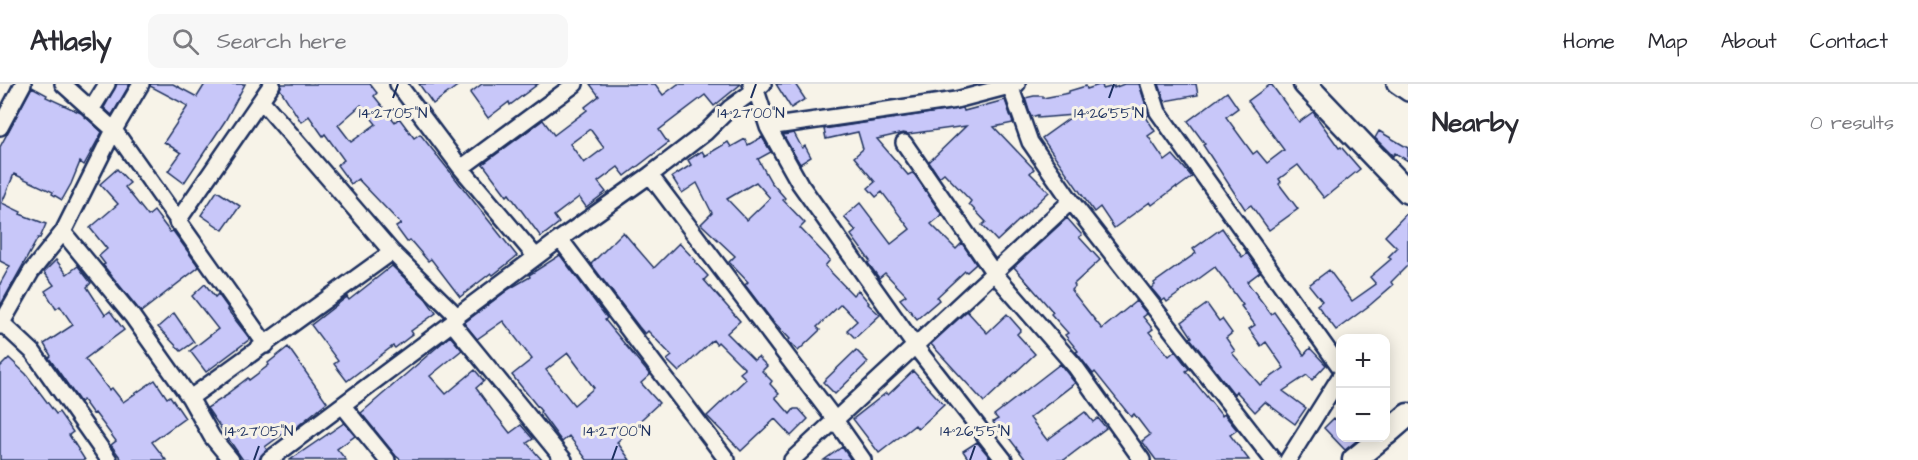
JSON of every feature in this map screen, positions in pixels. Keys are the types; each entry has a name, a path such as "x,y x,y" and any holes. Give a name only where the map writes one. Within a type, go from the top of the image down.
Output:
{"street":[{"path":"0,127 22,84"},
{"path":"63,84 114,130 266,345"},
{"path":"91,110 107,84"},
{"path":"109,460 33,352 1,324 31,272 63,232 114,130 141,84"},
{"path":"177,222 272,84"},
{"path":"398,84 461,168 536,257"},
{"path":"461,168 575,84"},
{"path":"1012,84 1013,94 1030,142 1071,201 1273,460"},
{"path":"768,127 956,100 1017,84"},
{"path":"1149,84 1158,112 1336,360"},
{"path":"1305,84 1408,192"},
{"path":"1395,84 1408,93"},
{"path":"269,460 560,239 650,175 706,132 757,86 768,127 800,184 915,346 1004,460"},
{"path":"261,100 392,252 455,319 564,460"},
{"path":"904,143 994,273 1075,366 1142,460"},
{"path":"650,175 863,460"},
{"path":"792,460 1071,201"},
{"path":"63,232 132,316 190,398 212,437 231,460"},
{"path":"560,239 727,460"},
{"path":"190,398 392,252"},
{"path":"1288,460 1336,385"},
{"path":"343,406 387,460"},
{"path":"1390,431 1408,415"},
{"path":"1354,460 1376,442"}],"building":[{"path":"117,84 130,84 112,115 104,108"},
{"path":"151,84 173,84 197,97 205,84 245,84 225,121 184,183 168,171 181,153 164,142 188,106 150,86"},
{"path":"282,84 370,84 377,93 374,96 395,122 399,118 414,138 420,134 517,256 460,297 431,259 428,261 410,240 407,242 396,227 401,224 358,179 351,184 337,165 344,160 325,134 323,136 309,116 301,122 280,89","holes":["361,105 376,124 351,142 338,125"]},
{"path":"419,84 460,84 433,104"},
{"path":"482,84 538,84 488,118 470,93"},
{"path":"590,84 655,84 663,95 678,84 741,84 714,106 705,95 659,130 668,143 625,176 618,167 598,182 606,192 586,207 579,197 554,216 559,223 541,237 483,164 543,120 554,135 587,110 585,107 599,96","holes":["590,129 604,148 584,163 570,144"]},
{"path":"776,84 795,84 805,99 791,108"},
{"path":"1102,84 1103,89 1124,84 1139,84 1149,115 1146,117 1155,131 1148,136 1165,161 1173,155 1192,177 1152,205 1150,202 1114,228 1100,207 1094,212 1042,138 1074,115 1031,117 1025,98 1043,96 1043,98"},
{"path":"1159,84 1196,84 1198,95 1165,101"},
{"path":"1271,84 1299,122 1313,112 1339,148 1341,147 1360,169 1324,198 1298,165 1279,179 1281,182 1279,184 1298,209 1269,230 1251,205 1245,209 1188,121 1227,92 1238,108 1226,117 1253,154 1257,151 1267,163 1284,150 1248,101"},
{"path":"32,87 47,95 46,97 81,113 102,132 84,165 80,162 62,200 52,194 53,192 14,174 2,203 21,212 20,214 46,224 0,306 0,284 10,266 0,261 0,147"},
{"path":"1005,100 1013,123 994,127 1034,169 1030,173 1049,192 997,241 982,225 986,222 969,204 971,201 944,173 939,177 929,162 966,126 903,133 877,139 908,175 912,173 915,175 942,215 931,224 956,249 962,243 976,264 937,297 939,300 917,319 900,299 906,295 885,273 879,278 868,263 870,261 851,235 856,231 844,217 860,203 891,244 910,229 882,192 876,197 868,188 875,182 854,157 863,149 858,132 826,139 824,129 963,108 964,111"},
{"path":"1379,131 1408,148 1408,161 1395,153 1393,156 1375,138"},
{"path":"794,133 802,148 805,146 811,157 800,164 783,135"},
{"path":"762,137 771,152 758,159 771,182 785,198 783,200 805,223 800,228 830,260 825,266 853,295 858,290 880,315 855,338 847,330 857,321 841,304 817,327 820,330 798,351 745,285 748,282 729,262 735,256 701,224 712,213 697,183 682,193 672,177 691,165 688,160 702,151 705,156 728,142 731,147 745,139 748,145","holes":["756,182 770,198 747,220 727,199"]},
{"path":"117,169 130,183 125,187 148,216 154,211 170,232 173,231 199,267 141,312 103,265 105,264 99,256 107,249 90,228 118,204 100,184"},
{"path":"217,191 240,206 223,230 201,215"},
{"path":"1408,212 1408,265 1391,282 1393,285 1336,330 1317,305 1322,301 1309,285 1329,270 1352,301 1376,284 1370,277 1391,259 1388,257 1397,248 1385,236"},
{"path":"1067,218 1082,235 1079,237 1100,260 1074,284 1071,290 1102,329 1136,301 1147,314 1143,317 1153,329 1149,332 1169,356 1175,351 1189,369 1186,371 1222,416 1224,414 1237,430 1230,435 1249,460 1156,460 1142,441 1150,435 1134,414 1131,417 1095,372 1093,374 1065,335 1068,333 1051,314 1053,312 1014,267"},
{"path":"1222,228 1242,257 1247,253 1260,272 1247,282 1271,314 1274,312 1304,355 1310,348 1326,365 1312,380 1307,375 1283,391 1306,408 1295,424 1265,402 1255,412 1236,391 1234,394 1190,338 1192,337 1182,322 1207,304 1219,321 1222,319 1232,333 1226,338 1235,351 1232,353 1260,385 1284,368 1266,342 1261,346 1249,329 1255,325 1215,267 1167,302 1165,299 1162,301 1151,288 1155,285 1154,283 1196,253 1193,249"},
{"path":"623,232 654,268 679,243 696,261 708,276 704,280 740,321 727,333 754,360 758,357 767,366 762,371 772,381 770,384 779,394 775,397 790,414 794,409 799,409 808,419 791,436 775,419 741,451 707,416 746,379 740,373 745,369 718,342 716,344 713,340 679,372 667,360 672,356 648,331 645,334 591,264"},
{"path":"560,255 607,318 605,320 650,375 641,383 659,403 617,442 630,460 587,460 569,436 562,442 512,375 532,359 503,321 477,339 464,323 509,289 530,277 529,275","holes":["568,353 594,388 574,405 546,370"]},
{"path":"56,260 67,274 78,266 91,283 87,287 105,315 110,311 124,330 85,359 109,390 112,388 123,402 155,380 167,398 170,396 185,418 152,442 166,460 122,460 111,445 116,441 83,400 80,402 49,358 51,356 44,344 73,325 60,306 56,309 45,291 54,285 44,272"},
{"path":"392,266 426,299 436,313 411,331 413,334 395,348 393,346 347,381 334,364 338,361 311,325 347,297 349,300"},
{"path":"205,284 215,297 218,294 250,339 206,372 190,351 218,329 192,296"},
{"path":"967,311 987,333 1007,314 1021,330 1017,334 1035,354 984,402 931,344"},
{"path":"174,313 194,342 181,351 158,327"},
{"path":"450,336 462,350 430,376 446,394 475,370 484,381 476,388 495,414 510,433 521,425 533,439 527,443 542,460 401,460 361,413"},
{"path":"288,347 327,402 293,430 291,428 265,447 267,450 258,460 243,460 207,408 269,365 268,363"},
{"path":"856,350 868,362 835,394 823,382"},
{"path":"9,358 26,374 56,414 59,412 73,432 69,435 85,460 0,460 0,367"},
{"path":"1060,364 1075,383 1030,418 1047,440 1085,412 1093,422 1098,418 1106,428 1064,460 1026,460 1006,434 1003,436 993,422 998,419 994,415"},
{"path":"913,371 944,405 918,429 915,425 879,453 853,419 886,393 888,395"},
{"path":"1334,418 1336,420 1336,441 1324,428"},
{"path":"344,423 355,436 337,449 346,460 290,460"},
{"path":"977,442 992,460 969,460 963,451"},
{"path":"1337,442 1355,442 1345,450"},
{"path":"842,447 851,460 824,460"}]}
